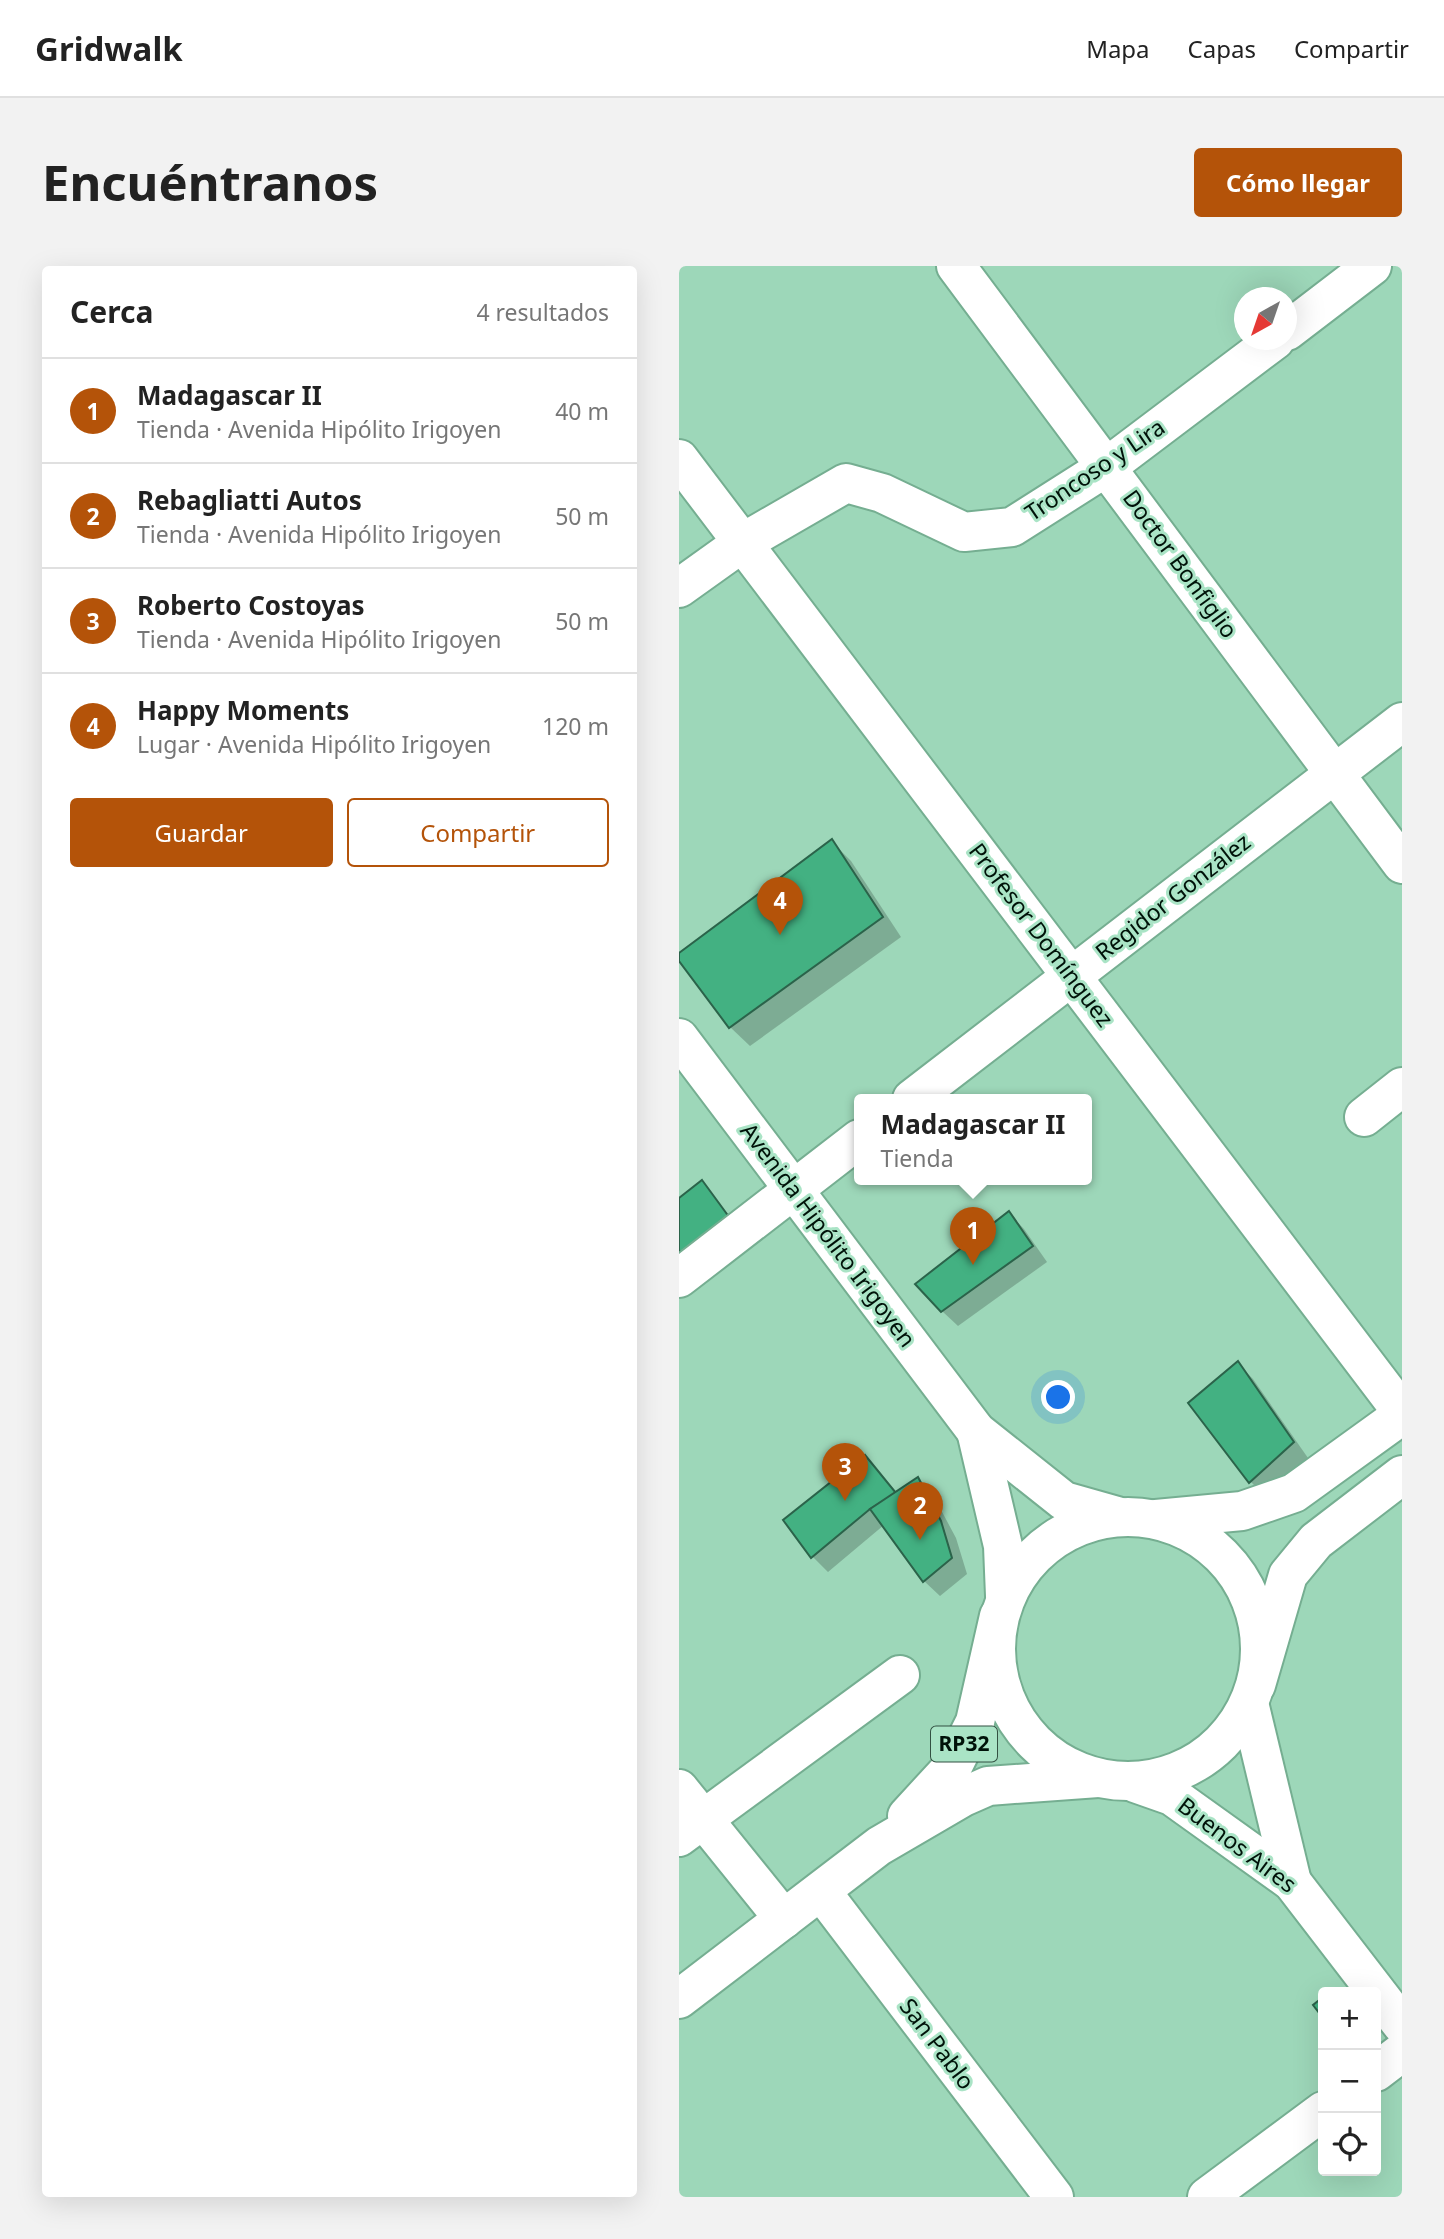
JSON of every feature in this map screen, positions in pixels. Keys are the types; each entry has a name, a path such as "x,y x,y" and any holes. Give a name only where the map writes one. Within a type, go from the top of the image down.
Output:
{"street":[{"name":"Doctor Bonfiglio","path":"956,266 1108,466 1402,864"},
{"path":"1297,323 1372,266"},
{"name":"Troncoso y Lira","path":"679,588 742,543 846,483 882,493 964,532 1012,527 1108,466 1262,350"},
{"name":"Profesor Domínguez","path":"679,459 1402,1413"},
{"name":"Regidor González","path":"918,1094 1402,722"},
{"name":"Avenida Hipólito Irigoyen","path":"679,1038 976,1432 1064,1501 1117,1516"},
{"path":"1364,1116 1402,1087"},
{"path":"679,1278 854,1143"},
{"name":"RP32","path":"879,1846 953,1766 975,1722 1002,1606 1024,1565 1050,1540 1082,1524 1117,1516 1156,1519 1242,1511 1294,1493 1402,1413"},
{"name":"Avenida Hipólito Irigoyen","path":"976,1432 1003,1546 1002,1606"},
{"name":"RP32","path":"679,1999 879,1846 963,1797 988,1786 1098,1778 1135,1783 1178,1772 1212,1752 1253,1696 1288,1576 1316,1541 1402,1475"},
{"name":"RP32","path":"1156,1519 1197,1536 1229,1564 1251,1600 1260,1641 1253,1696"},
{"name":"RP32","path":"1002,1606 995,1657 1005,1698 1026,1734 1058,1761 1098,1778"},
{"path":"690,1828 900,1675"},
{"path":"1253,1696 1292,1882"},
{"name":"Buenos Aires","path":"1135,1783 1172,1796 1292,1882 1402,2025"},
{"path":"679,1789 690,1828 784,1919"},
{"name":"San Pablo","path":"821,1891 1054,2197"},
{"path":"1381,2068 1402,2052"},
{"path":"1207,2197 1320,2113"}],"building":[{"path":"832,839 883,917 729,1028 679,961 679,953"},
{"path":"702,1180 732,1221 683,1256 679,1250 679,1198"},
{"path":"1009,1211 1033,1246 941,1312 915,1284"},
{"path":"1238,1361 1294,1442 1249,1483 1188,1403"},
{"path":"865,1455 896,1493 870,1509 811,1558 783,1520"},
{"path":"918,1477 941,1521 952,1558 923,1582 870,1509"}],"place":[{"name":"Happy Moments","path":"780,935"},
{"name":"Madagascar II","path":"973,1265"},
{"name":"Roberto Costoyas","path":"845,1501"},
{"name":"Rebagliatti Autos","path":"920,1540"}]}
